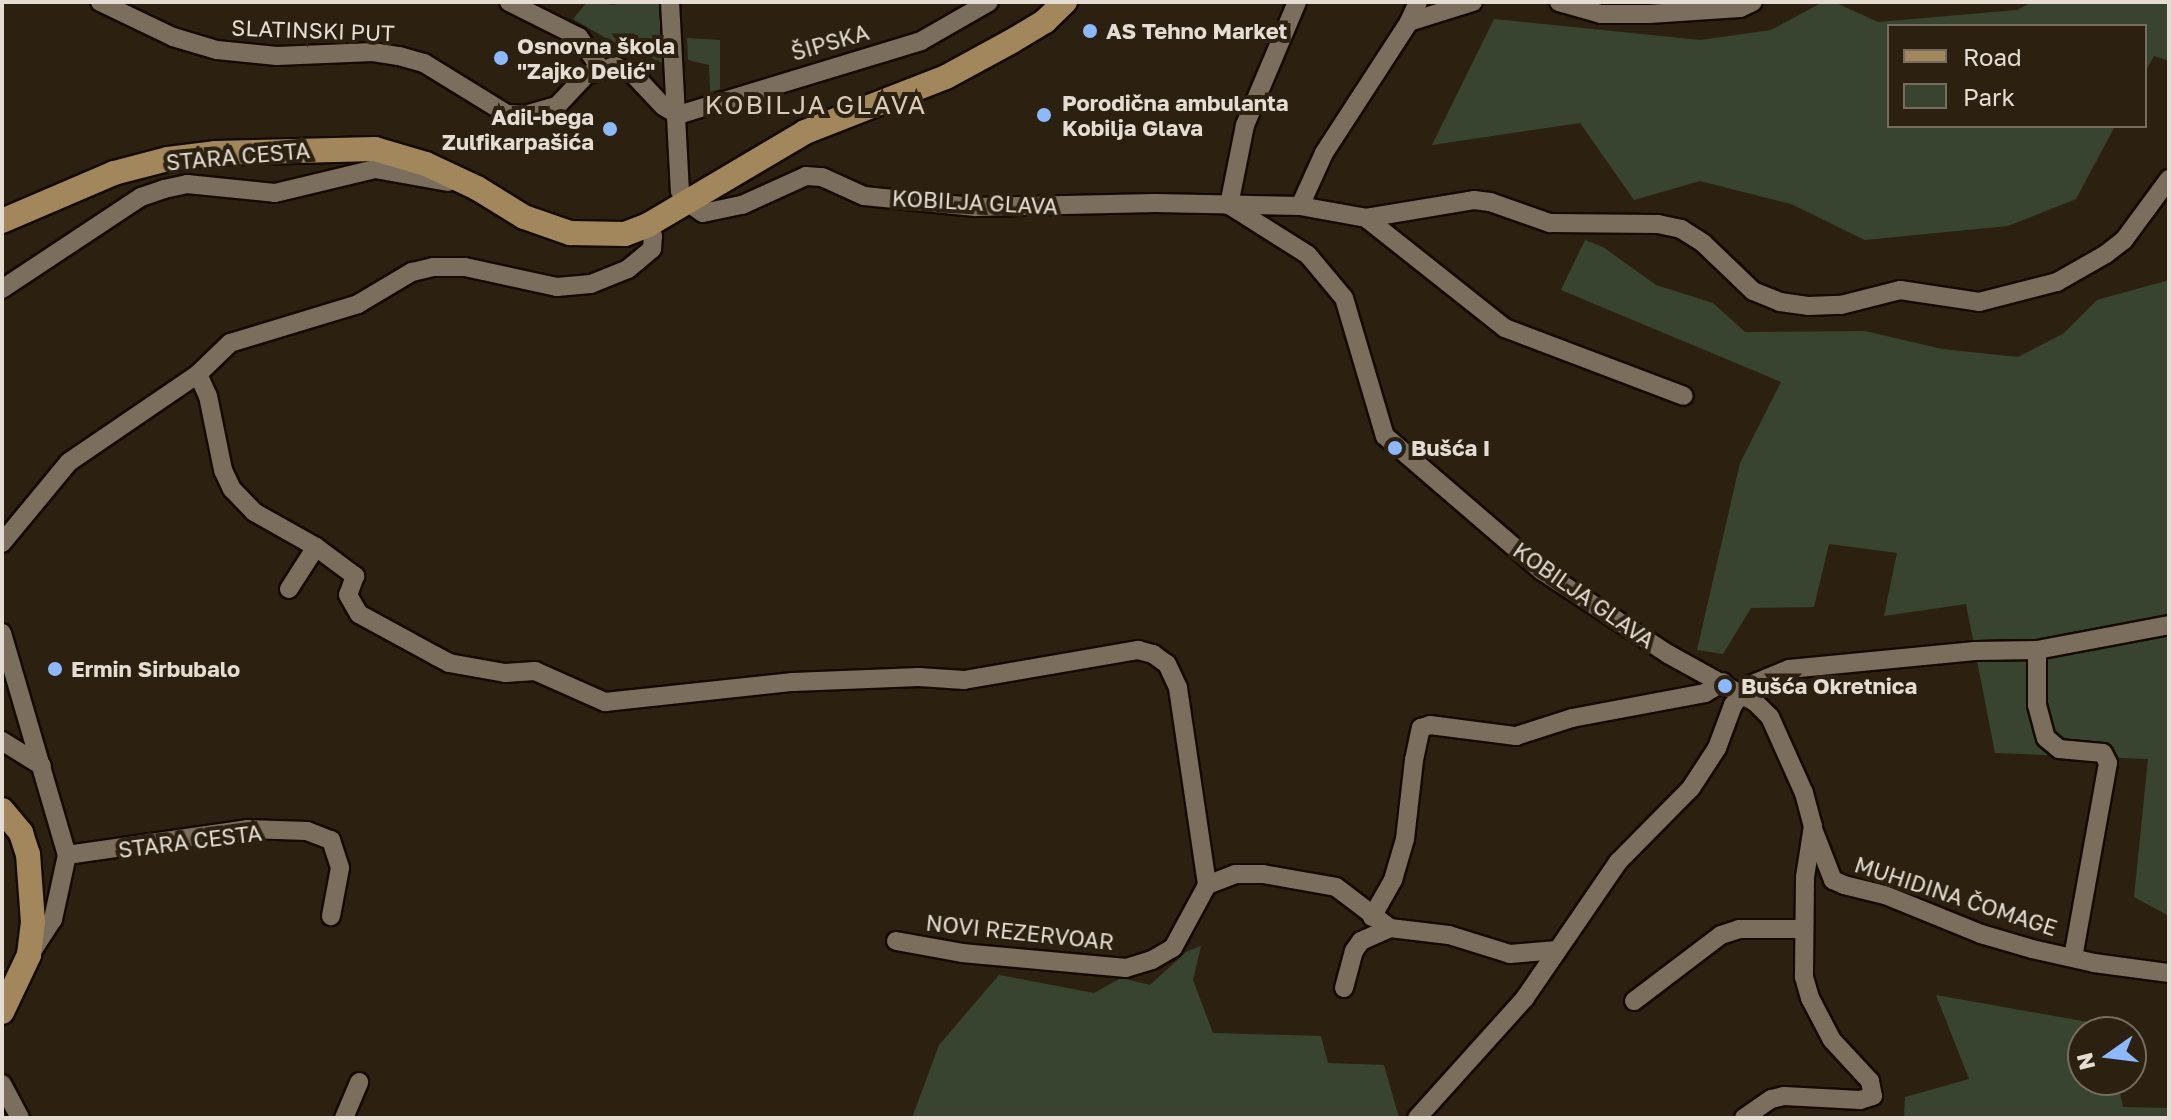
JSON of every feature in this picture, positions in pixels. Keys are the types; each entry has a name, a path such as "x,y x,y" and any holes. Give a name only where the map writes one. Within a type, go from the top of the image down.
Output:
{"main road":[{"path":"687,202 805,132 946,77 1007,45 1045,21 1065,2"},
{"name":"STARA CESTA","path":"2,221 114,173 168,159 215,153 375,149 426,164 477,188 524,217 570,233 597,236 625,234 648,225 687,202"},
{"path":"2,810 21,833 28,854 33,922 29,955 2,1012"}],"street":[{"name":"SLATINSKI PUT","path":"100,2 173,37 217,50 277,56 373,52 399,56 424,63 507,114 525,115 557,106 586,75 600,68"},
{"path":"509,2 579,37 600,68 615,66 634,75 663,106 678,115"},
{"path":"670,2 680,191 687,202"},
{"name":"ŠIPSKA","path":"678,115 921,41 989,2"},
{"path":"1229,205 1245,125 1297,2"},
{"path":"1300,206 1324,153 1409,22 1418,2"},
{"path":"1409,22 1473,2"},
{"path":"1559,2 1601,14 1740,8 1753,2"},
{"name":"STARA CESTA","path":"2,289 141,197 187,184 275,193 375,169 477,188"},
{"name":"KOBILJA GLAVA","path":"687,202 703,213 720,211 813,176 864,196 975,207 1300,206 1366,218 1474,200 1490,202 1550,223 1658,224 1681,229 1703,243 1753,291 1780,302 1808,306 1841,305 1900,290 1979,302 2057,282 2124,240 2169,179"},
{"name":"KOBILJA GLAVA","path":"1229,205 1308,255 1344,298 1385,436 1542,571 1668,654 1742,693 1770,717 1804,793 1813,826"},
{"name":"KOBILJA GLAVA","path":"1366,218 1505,328 1684,396"},
{"path":"2,543 69,462 198,374 230,343 358,304 412,272 433,267 465,267 557,287 591,284 628,269 652,249 653,236 648,225"},
{"path":"198,374 208,396 223,470 232,489 254,512 316,547 355,576 348,595 359,614 449,663 505,673 535,671 605,702 793,682 919,677 964,680 1138,650 1153,654 1167,664 1178,688 1207,885 1235,874 1263,874 1336,887 1390,928 1449,935 1510,954 1557,950"},
{"path":"289,589 316,547"},
{"path":"1417,1118 1525,998 1618,862 1691,788 1717,748 1733,705 1742,693 1769,674 1789,669 1975,651 2037,650 2169,625"},
{"path":"2,633 67,855 53,919 29,955"},
{"path":"2037,650 2037,705 2046,738 2059,749 2103,753 2108,763 2073,958"},
{"path":"1372,917 1393,880 1405,839 1421,728 1430,725 1516,736 1572,718 1705,693 1723,682"},
{"path":"2,741 42,766"},
{"path":"1744,1118 1771,1099 1784,1096 1860,1100 1873,1096 1870,1081 1832,1040 1810,998 1804,977 1802,929 1813,826"},
{"name":"MUHIDINA ČOMAGE","path":"1813,826 1833,880 1885,895 1981,934 2073,958 2169,973"},
{"name":"STARA CESTA","path":"67,855 247,829 307,831 331,840 340,868 331,916"},
{"name":"NOVI REZERVOAR","path":"896,941 962,953 1126,968 1152,960 1173,948 1207,885"},
{"path":"1344,988 1354,951 1361,941 1390,928"},
{"path":"1634,1001 1721,935 1739,929 1802,929"},
{"path":"344,1118 359,1082"},
{"path":"2,1084 20,1118"}],"green space":[{"path":"587,2 615,5 617,2 663,2 665,64 611,41 573,19"},
{"path":"1823,2 1834,2 1878,22 2017,10 2032,2 2169,2 2169,61 2154,56 2147,68 2147,24 1887,24 1887,128 2114,128 2076,199 2008,226 1865,240 1791,204 1700,181 1634,200 1580,123 1432,145 1494,19 1700,40 1771,30"},
{"path":"687,38 720,40 720,89 710,92 709,65 688,60"},
{"path":"1585,240 1603,247 1656,285 1713,303 1745,332 1865,331 1942,349 2018,357 2063,334 2097,300 2169,280 2169,916 2134,897 2148,759 1995,753 1966,604 1884,616 1897,553 1829,544 1814,607 1751,608 1723,654 1697,650 1740,463 1781,382 1561,290"},
{"path":"1201,946 1193,980 1213,1033 1321,1036 1328,1063 1384,1065 1399,1118 912,1118 939,1045 999,975 1094,993 1121,978 1150,985 1186,952"},
{"path":"1936,995 2067,1018 2067,1096 2121,1096 2123,1107 2169,1108 2169,1118 1904,1118 1905,1097 1969,1079"}],"place":[{"name":"AS Tehno Market","path":"1090,31"},
{"name":"Osnovna škola \"Zajko Delić\"","path":"501,58"},
{"name":"Porodična ambulanta Kobilja Glava","path":"1044,115"},
{"name":"Adil-bega Zulfikarpašića","path":"610,129"},
{"name":"Bušća I","path":"1395,448"},
{"name":"Ermin Sirbubalo","path":"55,669"},
{"name":"Bušća Okretnica","path":"1725,686"}],"district":[{"name":"KOBILJA GLAVA","path":"816,105"}]}
